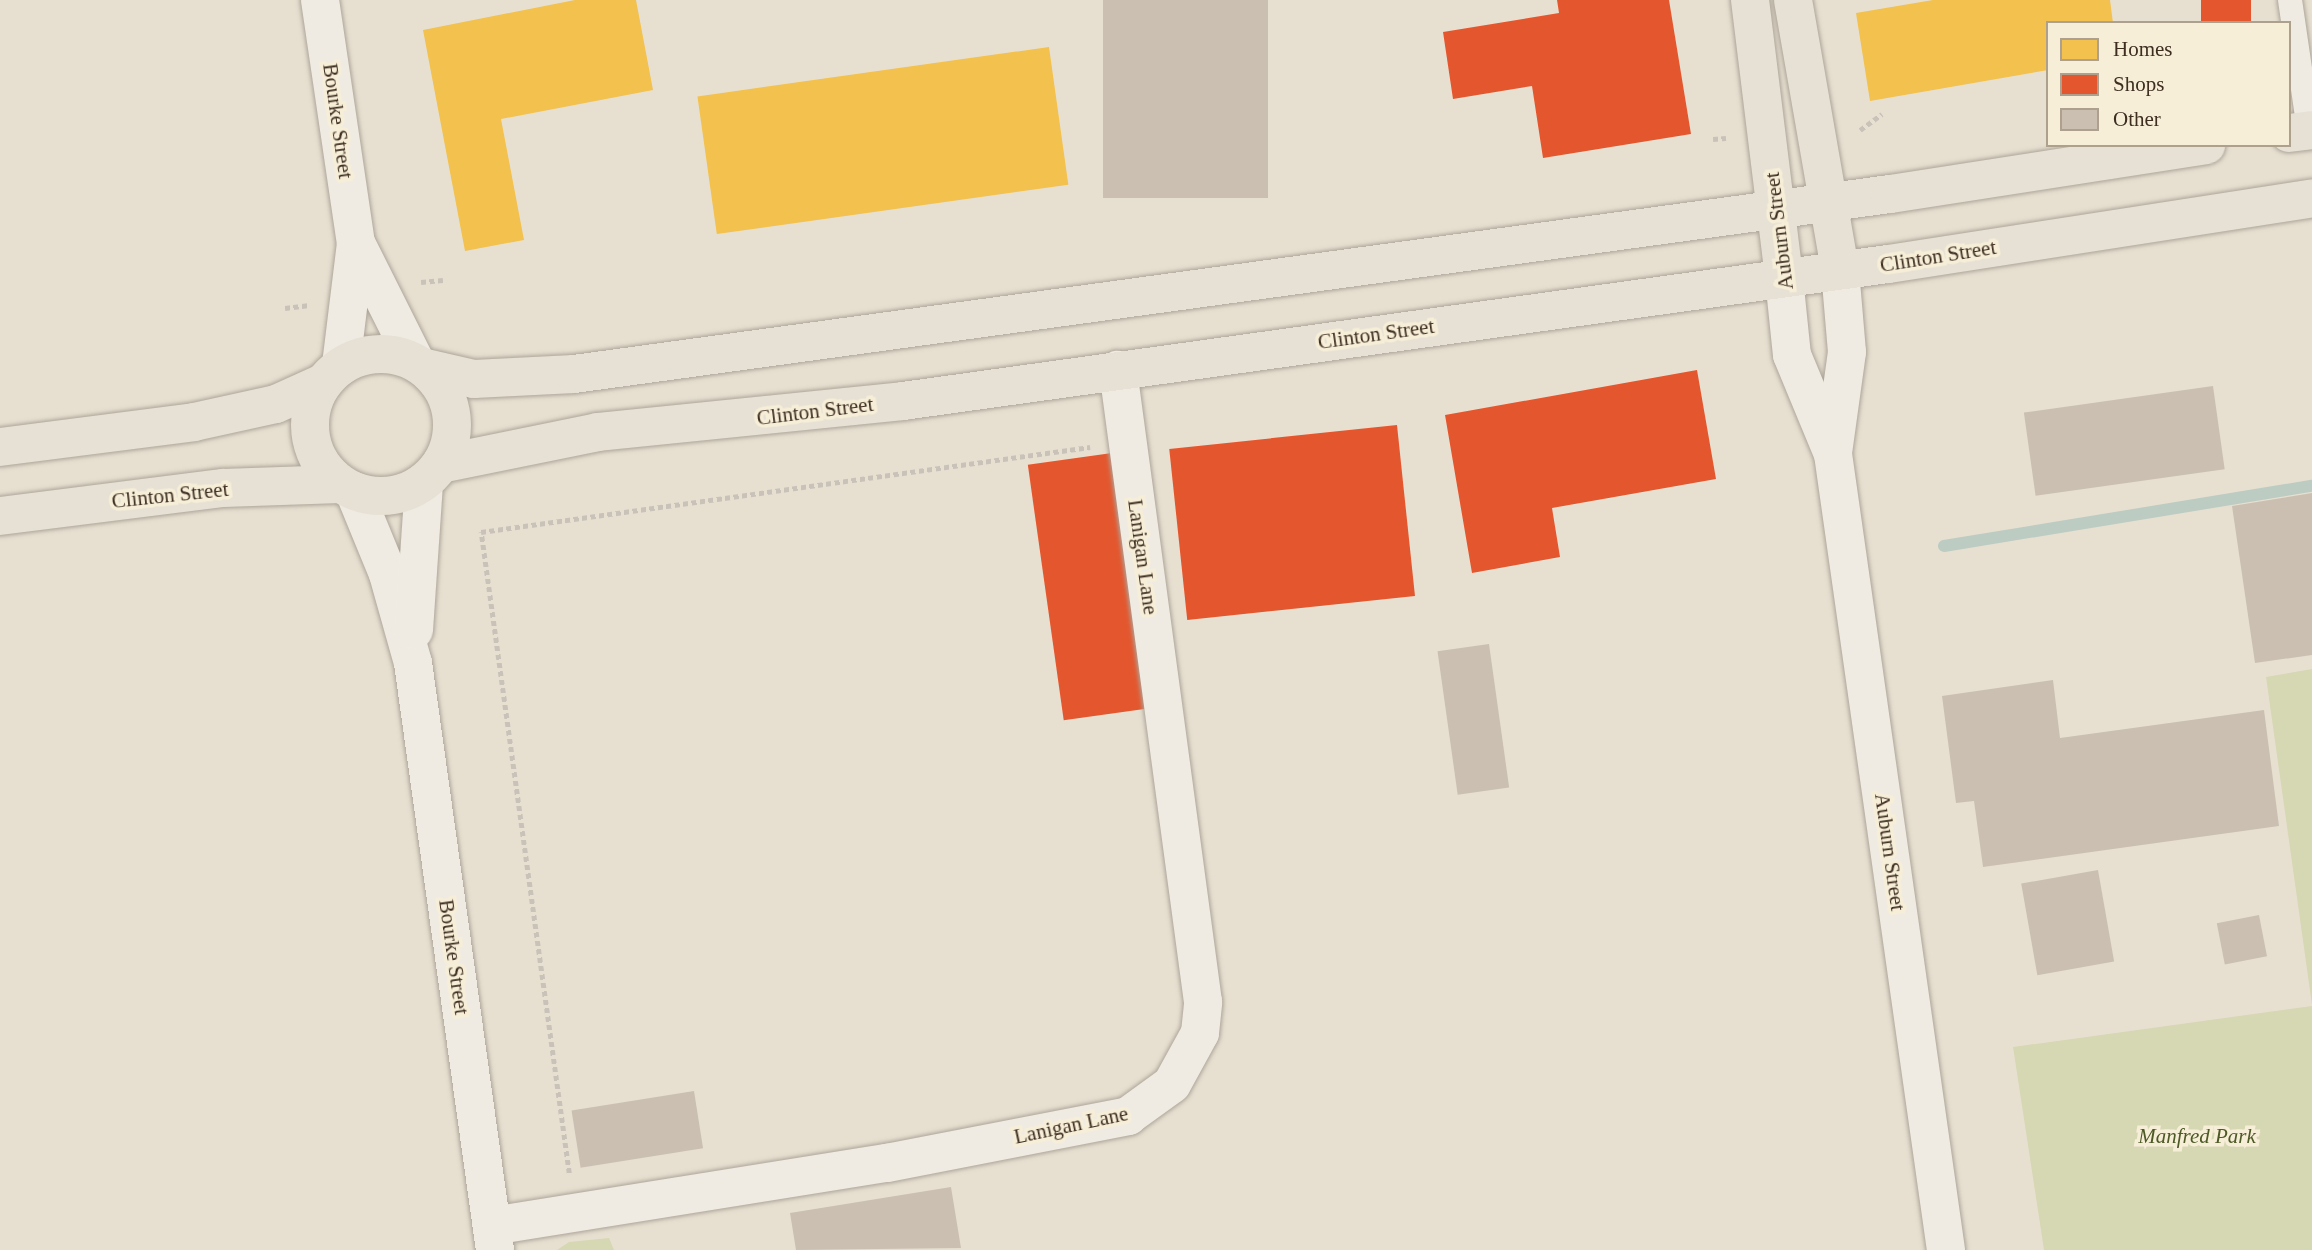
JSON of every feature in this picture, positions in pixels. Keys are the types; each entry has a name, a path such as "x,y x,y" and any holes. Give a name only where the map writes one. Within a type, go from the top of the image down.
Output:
{"main road":[{"name":"Auburn Street","path":"1750,0 1784,278"},
{"name":"Auburn Street","path":"1793,0 1831,200 1840,270"},
{"path":"0,447 194,422 276,404 332,374 378,354 474,379 574,373 1831,200 2192,147"},
{"name":"Clinton Street","path":"432,473 598,432 903,401 1840,270 2312,198"},
{"path":"332,374 310,418 310,437 326,471 347,487 397,495 432,473 449,448 452,414 438,381 421,365"},
{"name":"Clinton Street","path":"0,516 223,488 347,487"}],"street":[{"name":"Bourke Street","path":"320,0 356,243 332,374"},
{"name":"Bourke Street","path":"356,243 421,365"},
{"name":"Auburn Street","path":"1833,454 1847,352 1840,270"},
{"name":"Auburn Street","path":"1784,278 1792,355 1833,454 1946,1250"},
{"name":"Lanigan Lane","path":"493,1238 574,1213 887,1163 1128,1116 1151,1103 1188,1061 1200,1033 1203,1002 1118,370"},
{"name":"Bourke Street","path":"413,663 432,473"},
{"name":"Bourke Street","path":"347,487 388,574 413,663 493,1238"}],"lane":[{"path":"2290,0 2303,131"}],"path":[{"path":"1860,130 1882,114"},
{"path":"1713,139 1728,138"},
{"path":"417,283 443,280"},
{"path":"285,308 318,303"},
{"path":"574,1213 481,532 1127,442"}],"green space":[{"path":"2312,669 2312,1005 2266,677"},
{"name":"Manfred Park","path":"2312,1006 2312,1250 2044,1250 2013,1047"},
{"path":"609,1238 614,1250 557,1250 569,1242"}],"building: Homes":[{"path":"575,0 636,0 653,90 501,119 524,240 465,251 423,30"},
{"path":"1933,0 2110,0 2113,21 2046,21 2046,70 1870,101 1856,13"},
{"path":"1049,47 1068,185 717,234 697,96"}],"building: Shops":[{"path":"1557,0 1669,0 1691,134 1543,158 1532,86 1453,99 1443,32 1559,13"},
{"path":"2201,0 2251,0 2251,21 2201,21"},
{"path":"1697,370 1716,479 1552,508 1560,557 1472,573 1445,415"},
{"path":"1397,425 1415,596 1187,620 1169,449"},
{"path":"1112,453 1148,708 1064,720 1028,465"}],"building: Other":[{"path":"1103,0 1268,0 1268,198 1103,198"},
{"path":"2213,386 2225,469 2036,496 2024,413"},
{"path":"2312,493 2312,655 2255,663 2232,506"},
{"path":"1489,644 1509,788 1458,795 1438,651"},
{"path":"2053,680 2060,738 2264,710 2279,826 1983,867 1974,801 1956,803 1942,696"},
{"path":"2098,870 2114,962 2037,975 2021,884"},
{"path":"2259,915 2267,956 2225,964 2217,923"},
{"path":"694,1091 703,1148 581,1168 572,1110"},
{"path":"951,1187 961,1248 796,1250 790,1213"}],"waterway":[{"path":"1944,546 2312,486"}]}
